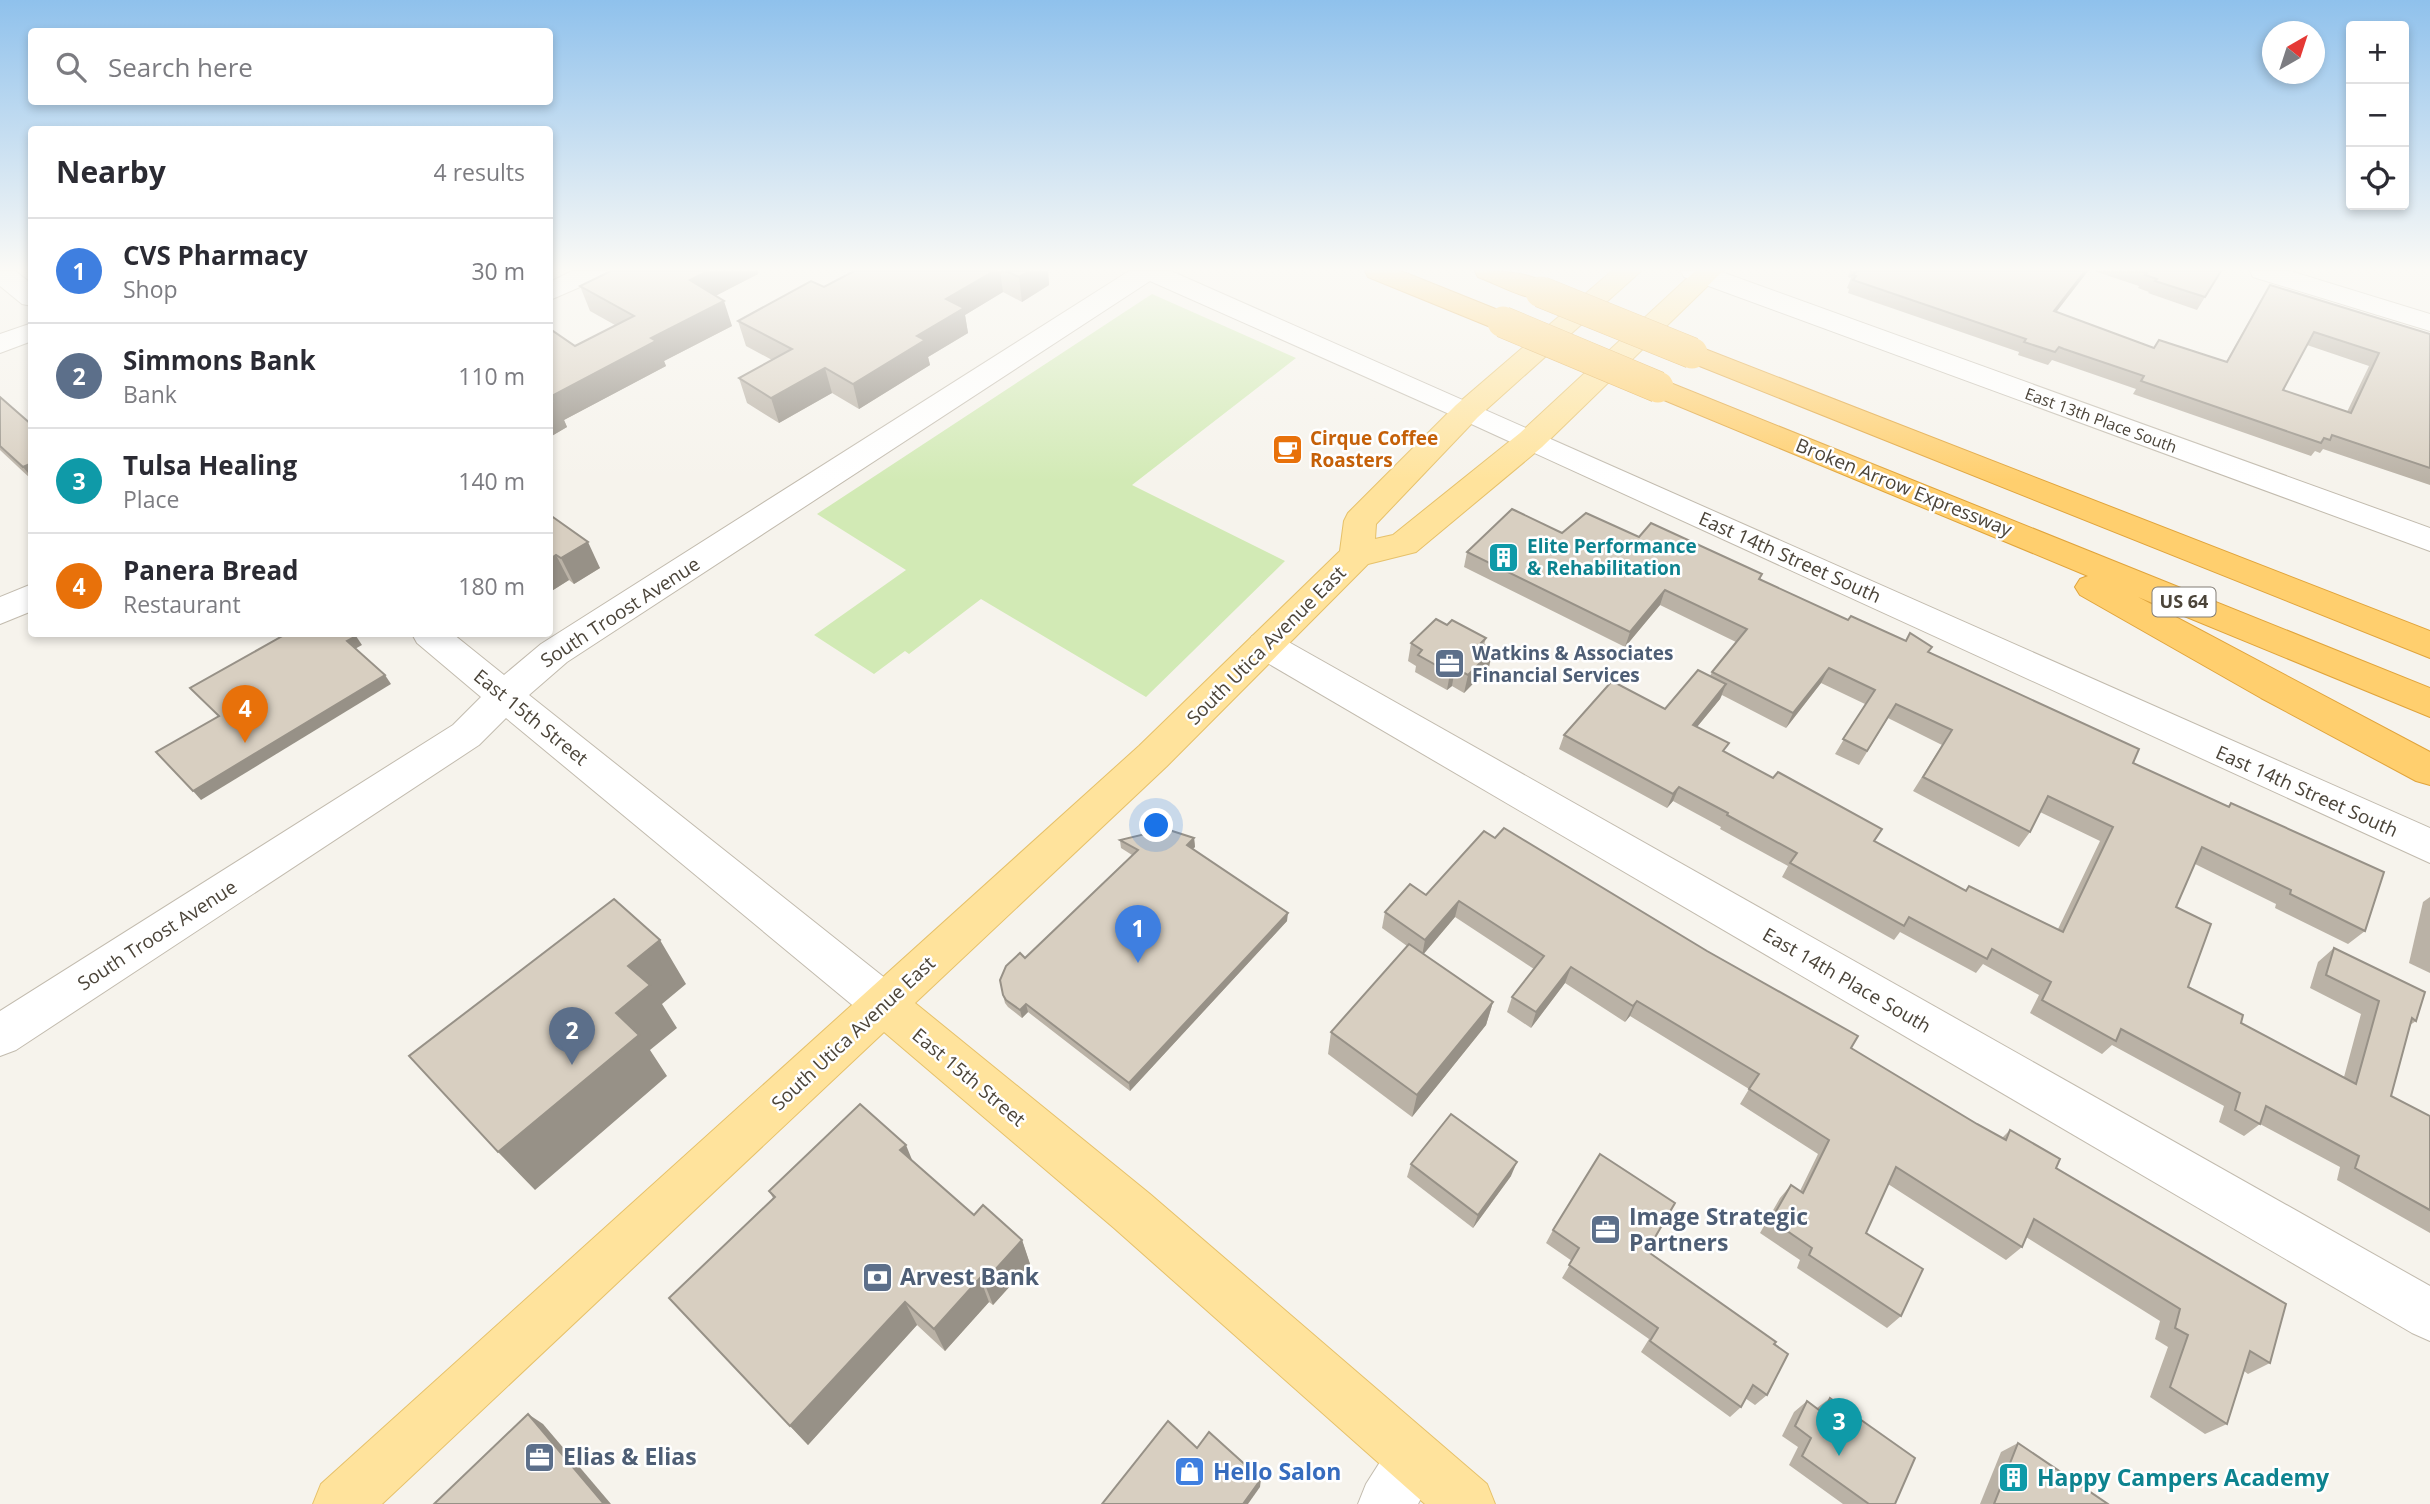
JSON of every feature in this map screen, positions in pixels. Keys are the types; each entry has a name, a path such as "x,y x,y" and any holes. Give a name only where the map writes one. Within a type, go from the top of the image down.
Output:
{"highway":[{"name":"Broken Arrow Expressway","path":"1549,341 2430,703"},
{"name":"US 64","path":"1663,341 2430,645"},
{"path":"1938,500 2274,688 2430,770"},
{"path":"2092,511 2430,616"}],"main road":[{"name":"South Utica Avenue East","path":"1357,555 1360,522 1467,411 1547,341"},
{"name":"South Utica Avenue East","path":"341,1504 1161,748 1357,555 1404,544 1531,440 1632,341"},
{"name":"East 15th Street","path":"884,1004 1140,1218 1400,1482 1467,1504"}],"street":[{"name":"South Troost Avenue","path":"0,1036 467,735 537,665 554,653 1039,341"},
{"name":"East 14th Street South","path":"1308,341 2430,846"},
{"name":"East 13th Place South","path":"1891,341 2430,540"},
{"path":"0,612 28,598"},
{"name":"East 15th Street","path":"434,637 884,1004"},
{"name":"East 14th Place South","path":"1265,645 2430,1315"}],"green space":[{"path":"1080,341 1258,341 1296,358 1132,485 1285,561 1146,697 981,599 909,654 905,651 874,674 814,635 906,570 817,514"}],"building":[{"path":"553,341 568,341 575,346 584,341 656,341 553,395"},
{"path":"777,341 923,341 853,384 825,368 771,398 739,378 792,349"},
{"path":"2136,341 2154,348 2158,341 2163,341 2227,362 2239,341 2309,341 2283,390 2351,413 2379,353 2342,341 2430,341 2430,468 2332,435 2330,440 2324,438 2321,443 2141,381 2144,376 2059,347 2055,352 2024,342"},
{"path":"0,397 28,422 28,465 23,467 0,446"},
{"path":"1512,509 1562,533 1586,513 1639,537 1651,523 1762,574 1759,579 1848,620 1851,616 1906,641 1910,633 1932,647 1928,652 2139,749 2133,763 2229,807 2231,803 2384,872 2365,931 2290,894 2291,890 2202,847 2176,907 2211,924 2188,987 2243,1015 2241,1023 2356,1084 2379,1001 2326,975 2334,948 2425,992 2416,1021 2412,1018 2391,1096 2430,1116 2430,1210 2355,1168 2359,1156 2266,1106 2260,1124 2235,1110 2240,1093 2121,1029 2116,1041 2042,1000 2051,982 1992,949 1987,959 1909,917 1904,926 1790,863 1797,853 1727,815 1728,813 1679,787 1673,794 1564,735 1612,681 1665,709 1698,670 1726,684 1693,725 1729,743 1723,751 1773,778 1778,772 1882,829 1874,841 1966,891 1969,886 2063,932 2113,827 2048,796 2030,832 1923,777 1952,730 1896,704 1867,751 1843,739 1875,690 1829,668 1793,713 1712,672 1747,629 1665,590 1630,632 1467,552"},
{"path":"553,517 588,542 561,558 556,555 553,557"},
{"path":"1436,619 1447,625 1452,620 1486,638 1481,643 1493,650 1468,675 1455,668 1450,673 1418,655 1422,650 1411,643"},
{"path":"281,637 354,637 347,641 385,675 193,791 156,752 219,716 190,688"},
{"path":"1504,828 1707,951 1858,1036 1851,1048 2006,1140 2010,1130 2060,1159 2056,1168 2286,1304 2270,1363 2250,1351 2227,1424 2170,1387 2188,1335 2175,1328 2180,1309 2034,1219 2022,1247 1896,1167 1866,1233 1923,1269 1901,1316 1809,1255 1812,1248 1771,1220 1791,1185 1803,1193 1829,1140 1749,1089 1759,1074 1637,1001 1633,1006 1571,967 1536,1012 1512,997 1544,956 1459,901 1425,940 1385,912 1410,884 1426,895 1484,831 1495,838"},
{"path":"1166,829 1194,838 1187,845 1288,913 1129,1083 1026,1004 1020,1010 1006,1000 1000,980 1006,966 1020,953 1025,958 1138,850 1120,840"},
{"path":"614,899 660,940 628,966 650,985 616,1013 639,1035 498,1152 409,1056"},
{"path":"1409,944 1493,1002 1417,1095 1331,1032"},
{"name":"Arvest Bank","path":"860,1104 906,1145 900,1150 974,1215 983,1205 1022,1240 984,1282 980,1278 934,1329 905,1302 790,1426 669,1298 775,1197 769,1191"},
{"path":"1451,1114 1517,1162 1478,1215 1411,1164"},
{"path":"1600,1154 1675,1203 1647,1251 1776,1342 1774,1344 1788,1354 1767,1395 1753,1385 1741,1407 1650,1341 1658,1328 1569,1265 1579,1248 1553,1230"},
{"path":"1830,1398 1915,1458 1895,1504 1869,1504 1802,1456 1811,1438 1795,1426 1807,1401 1823,1413"},
{"name":"Elias & Elias","path":"528,1414 604,1504 434,1504"},
{"name":"Hello Salon","path":"1168,1421 1197,1448 1209,1432 1261,1479 1243,1504 1102,1504"},
{"path":"2018,1443 2108,1504 1994,1504"}],"place":[{"name":"Cirque Coffee Roasters","path":"1287,449"},
{"name":"Elite Performance & Rehabilitation","path":"1504,557"},
{"name":"Watkins & Associates Financial Services","path":"1449,664"},
{"name":"Panera Bread","path":"245,743"},
{"name":"CVS Pharmacy","path":"1138,963"},
{"name":"Simmons Bank","path":"572,1065"},
{"name":"Image Strategic Partners","path":"1606,1230"},
{"name":"Arvest Bank","path":"877,1277"},
{"name":"Tulsa Healing","path":"1839,1456"},
{"name":"Elias & Elias","path":"540,1457"},
{"name":"Hello Salon","path":"1190,1472"},
{"name":"Happy Campers Academy","path":"2014,1478"}]}
